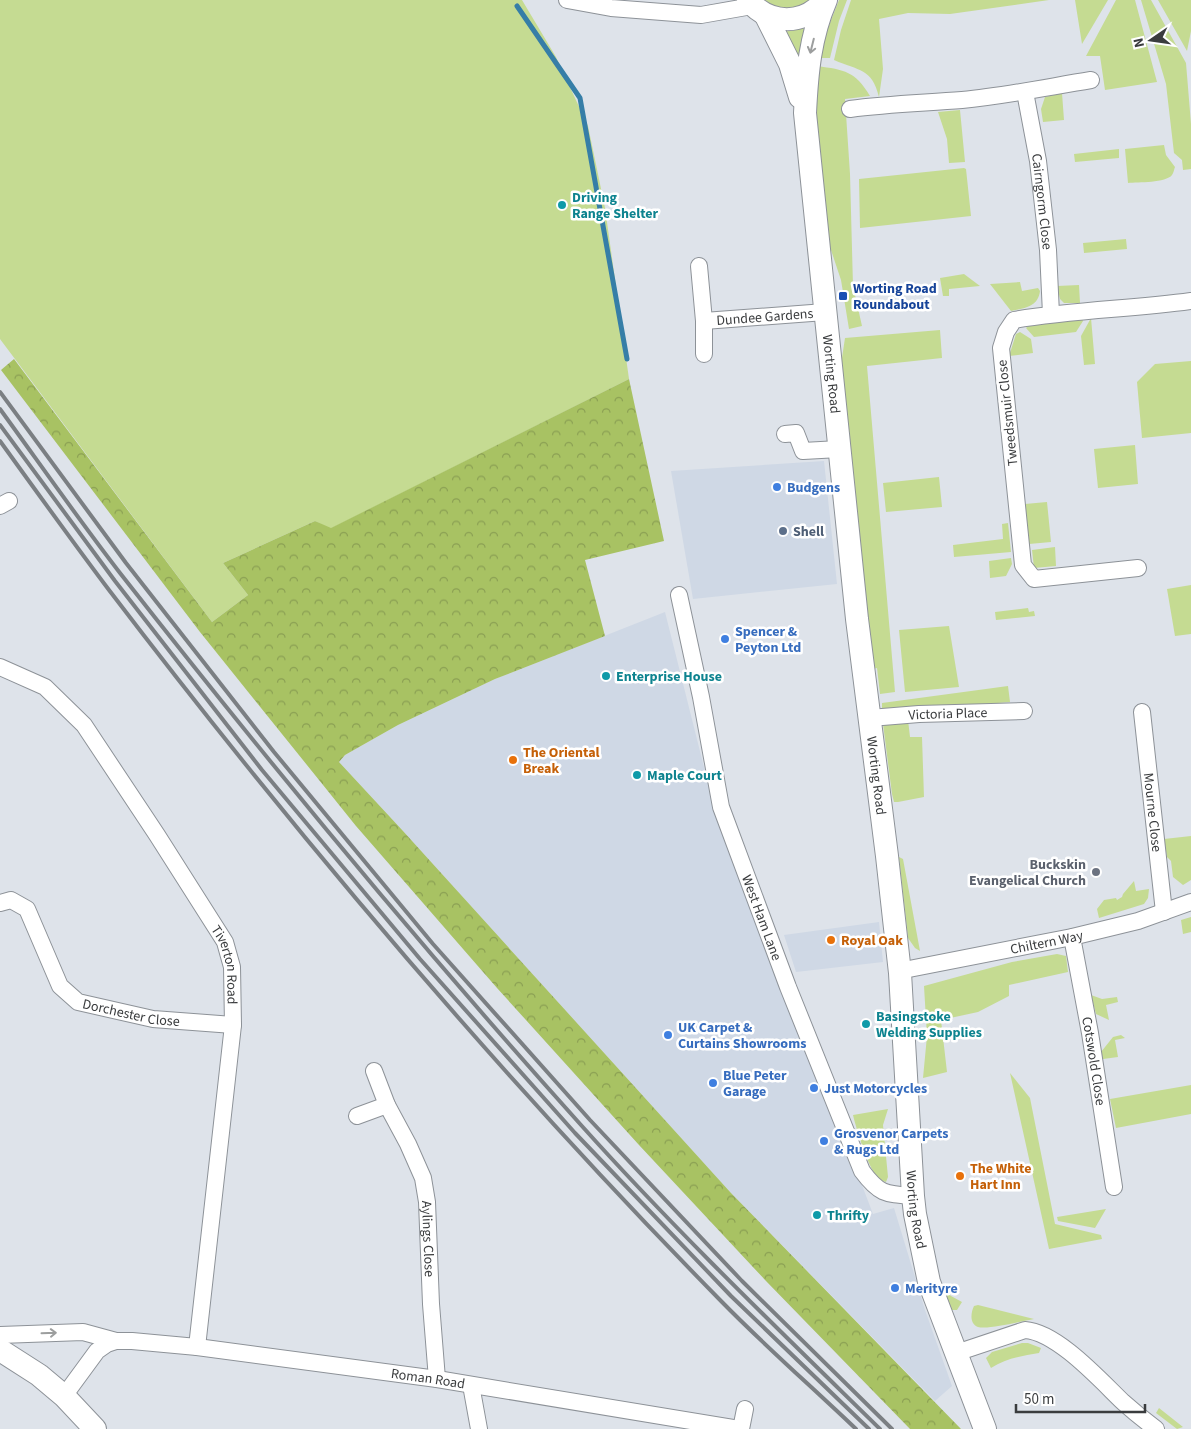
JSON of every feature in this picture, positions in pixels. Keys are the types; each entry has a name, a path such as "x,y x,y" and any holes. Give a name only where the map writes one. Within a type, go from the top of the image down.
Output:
{"main road":[{"path":"755,7 788,19 804,16 817,10 826,0"},
{"name":"Worting Road","path":"826,0 819,16 808,63 805,113 857,619 900,973 912,1196 929,1282 985,1429"},
{"name":"Worting Road","path":"755,7 790,64 805,113"},
{"path":"0,1350 39,1375 64,1396 95,1429"}],"street":[{"path":"567,0 611,8 701,15 755,7"},
{"path":"701,15 713,0"},
{"path":"850,109 876,105 962,100 1026,92 1091,80"},
{"name":"Cairngorm Close","path":"1026,92 1041,186 1048,250 1051,314"},
{"name":"Dundee Gardens","path":"699,266 704,321 704,354"},
{"name":"Tweedsmuir Close","path":"1138,568 1034,579 1023,565 1001,348 1006,332 1014,320 1051,314 1191,301"},
{"name":"Dundee Gardens","path":"704,321 825,312"},
{"path":"785,434 796,433 803,451 839,449"},
{"name":"West Ham Lane","path":"680,595 721,807 788,987 862,1171 872,1185 886,1194 912,1196"},
{"name":"Tiverton Road","path":"0,667 45,687 84,724 225,942 232,967 233,1025 198,1347"},
{"name":"Victoria Place","path":"870,718 919,714 1024,712"},
{"name":"Mourne Close","path":"1142,712 1164,912"},
{"name":"Dorchester Close","path":"0,903 11,900 27,909 60,986 78,1002 153,1019 233,1025"},
{"name":"Chiltern Way","path":"900,973 909,969 1138,922 1191,902"},
{"name":"Cotswold Close","path":"1072,937 1090,1033 1114,1186"},
{"name":"Aylings Close","path":"374,1071 388,1106 423,1178 427,1202 430,1296 436,1379"},
{"path":"357,1116 388,1106"},
{"path":"956,1353 1025,1330 1035,1331 1051,1340 1088,1367 1122,1401 1156,1429"},
{"name":"Roman Road","path":"0,1335 84,1332 116,1341 198,1347 436,1379 740,1429 745,1409"},
{"path":"64,1396 97,1351 107,1344 116,1341"},
{"path":"471,1385 478,1429"}],"shaded area":[{"path":"824,461 837,584 693,599 671,471"},
{"path":"665,612 713,803 793,1004 873,1214 894,1208 925,1310 952,1386 935,1401 731,1193 339,762 345,755 398,725 495,679"},
{"path":"879,922 883,962 796,972 784,935"}],"green space":[{"path":"0,0 522,0 556,57 588,126 605,208 629,379 330,529 315,521 223,563 248,595 212,622 0,339"},
{"path":"764,0 811,0 793,8 783,9"},
{"path":"839,0 847,0 839,21 830,58 819,58 826,33"},
{"path":"851,0 1049,0 950,14 908,13 879,19 883,69 879,97 873,81 868,75 834,60"},
{"path":"1075,0 1108,0 1082,44"},
{"path":"1116,0 1135,0 1157,82 1105,90 1100,56 1086,56"},
{"path":"1141,0 1151,0 1186,63 1191,124 1191,169 1183,170 1182,160 1174,153 1166,84"},
{"path":"1158,0 1191,0 1191,31 1187,51"},
{"path":"812,27 799,54 796,56 783,32"},
{"path":"817,66 848,73 859,81 870,96 845,99 850,174 853,286 862,326 849,329 841,280 830,247 827,226 814,100"},
{"path":"1062,93 1064,120 1043,122 1041,109 1045,97"},
{"path":"960,110 965,162 949,163 947,139 938,112"},
{"path":"1164,145 1166,155 1175,167 1172,175 1169,178 1158,181 1128,183 1125,149"},
{"path":"1119,149 1119,158 1075,162 1074,154"},
{"path":"966,169 971,216 860,228 859,179"},
{"path":"1126,239 1127,249 1084,253 1083,243"},
{"path":"964,274 980,286 949,289 949,296 943,296 940,278"},
{"path":"1020,282 1022,291 1038,288 1040,291 1039,296 1034,304 1011,311 990,284"},
{"path":"1079,285 1080,303 1064,303 1060,299 1057,286"},
{"path":"1091,318 1095,364 1084,365 1081,336"},
{"path":"1082,319 1083,321 1076,332 1034,337 1026,328 1028,326"},
{"path":"940,330 942,358 867,366 895,692 880,694 877,668 873,669 840,371 845,338"},
{"path":"1020,332 1031,339 1033,353 1009,356 1016,334"},
{"path":"14,359 212,622 248,595 223,563 315,521 331,528 629,379 664,541 585,560 605,636 495,679 398,725 345,755 339,762 731,1193 961,1429 910,1429 766,1281 639,1145 497,988 356,826 200,632 1,370"},
{"path":"1191,361 1191,433 1142,438 1137,382 1155,364"},
{"path":"1135,445 1138,484 1098,488 1094,449"},
{"path":"939,477 942,507 886,512 883,483"},
{"path":"1047,502 1051,542 1029,544 1025,504"},
{"path":"1008,523 1011,552 954,557 953,545 1003,539 1002,524"},
{"path":"1055,547 1056,566 1034,568 1032,550"},
{"path":"1011,558 1012,564 1006,576 990,578 989,561"},
{"path":"1191,585 1191,634 1175,636 1167,589"},
{"path":"1028,608 1029,612 1034,611 1035,616 996,620 995,612"},
{"path":"949,626 959,687 905,692 899,630"},
{"path":"1008,686 1010,702 882,711 882,703"},
{"path":"908,720 910,737 922,737 924,797 894,802 883,724"},
{"path":"1191,836 1191,880 1183,885 1173,877 1171,861 1167,857 1164,839"},
{"path":"899,857 903,859 920,951 915,948 908,938"},
{"path":"1134,881 1136,891 1149,889 1148,898 1144,904 1099,918 1097,909 1104,900 1116,898 1117,900 1122,897"},
{"path":"1191,917 1191,932 1183,934 1181,920"},
{"path":"1057,954 1066,956 1068,972 1009,985 1009,996 978,1012 941,1020 947,1072 923,1078 927,1036 924,986 1012,962"},
{"path":"1091,995 1102,999 1117,997 1118,1002 1106,1005 1109,1020 1096,1014"},
{"path":"1121,1035 1125,1038 1115,1040 1118,1057 1103,1059 1101,1052 1113,1037"},
{"path":"1010,1073 1030,1098 1055,1224 1101,1235 1102,1239 1049,1249"},
{"path":"1191,1085 1191,1114 1116,1128 1110,1099"},
{"path":"888,1109 883,1125 888,1177 886,1182 879,1179 867,1159 853,1115"},
{"path":"1106,1209 1095,1228 1058,1221 1057,1217"},
{"path":"941,1287 951,1296 962,1302 957,1310 949,1310"},
{"path":"978,1305 1034,1319 983,1328 978,1327 971,1318 974,1306"},
{"path":"1028,1343 1041,1348 1039,1353 1020,1356 991,1368 986,1358 992,1352"},
{"path":"1159,1408 1183,1427 1177,1429 1156,1413"}],"waterway":[{"path":"517,6 580,98 627,359"}],"railway":[{"path":"0,392 126,563 274,752 433,944 590,1120 742,1281 892,1429"},
{"path":"0,409 105,553 176,644 346,853 462,990 581,1125 654,1203 728,1280 880,1429"},
{"path":"0,425 115,581 262,770 420,959 575,1133 731,1296 869,1429"},
{"path":"0,441 95,572 181,683 254,775 405,956 561,1132 641,1218 738,1318 856,1429"}],"place":[{"name":"Driving Range Shelter","path":"562,205"},
{"name":"Worting Road Roundabout","path":"843,296"},
{"name":"Budgens","path":"777,487"},
{"name":"Shell","path":"783,531"},
{"name":"Spencer & Peyton Ltd","path":"725,639"},
{"name":"Enterprise House","path":"606,676"},
{"name":"The Oriental Break","path":"513,760"},
{"name":"Maple Court","path":"637,775"},
{"name":"Buckskin Evangelical Church","path":"1096,872"},
{"name":"Royal Oak","path":"831,940"},
{"name":"Basingstoke Welding Supplies","path":"866,1024"},
{"name":"UK Carpet & Curtains Showrooms","path":"668,1035"},
{"name":"Blue Peter Garage","path":"713,1083"},
{"name":"Just Motorcycles","path":"814,1088"},
{"name":"Grosvenor Carpets & Rugs Ltd","path":"824,1141"},
{"name":"The White Hart Inn","path":"960,1176"},
{"name":"Thrifty","path":"817,1215"},
{"name":"Merityre","path":"895,1288"}]}
